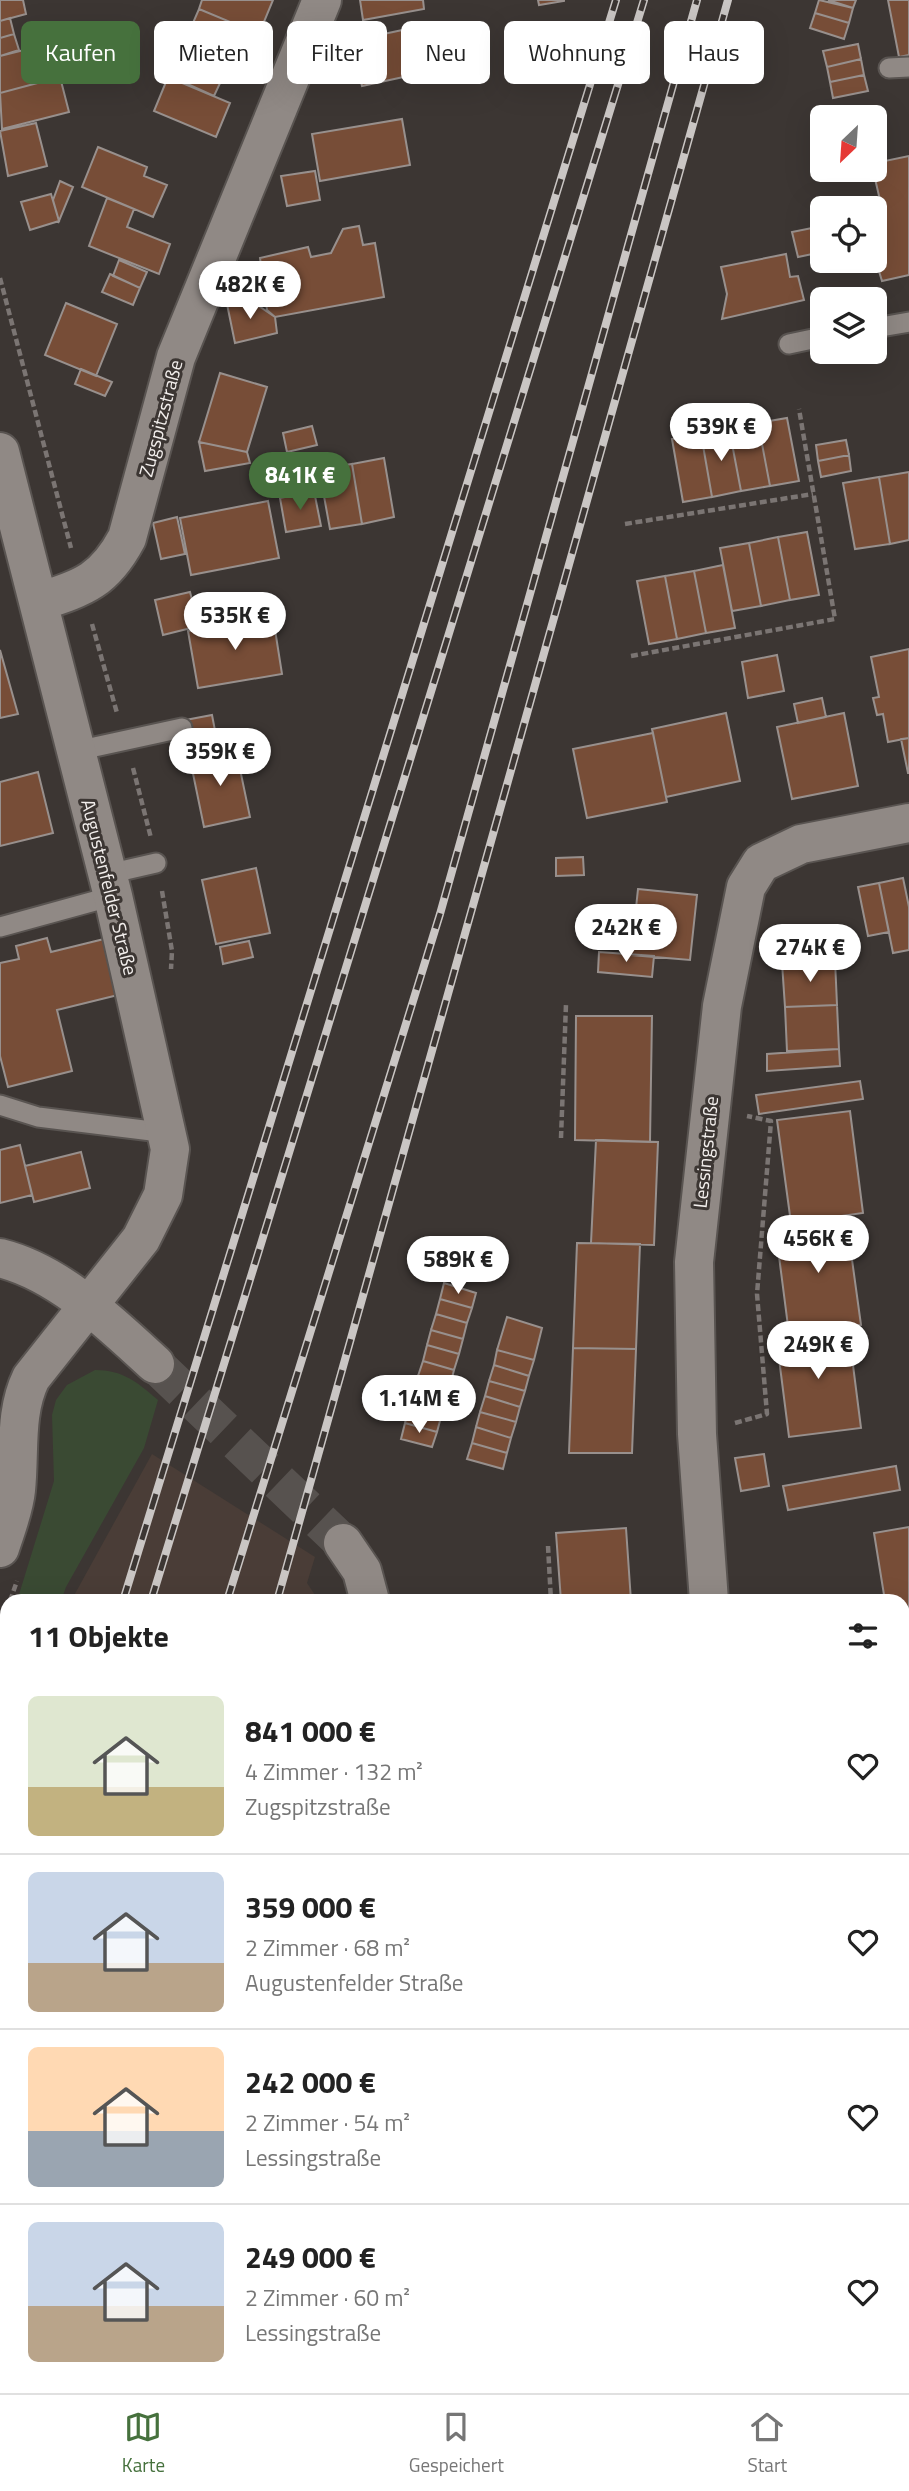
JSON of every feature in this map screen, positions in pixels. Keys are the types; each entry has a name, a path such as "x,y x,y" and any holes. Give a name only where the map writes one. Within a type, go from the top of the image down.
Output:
{"street":[{"name":"Zugspitzstraße","path":"40,602 81,588 113,565 127,538 176,357 322,0"},
{"name":"Augustenfelder Straße","path":"0,452 110,885 168,1133 168,1172 152,1221 26,1388 20,1420 9,1563"},
{"name":"Lessingstraße","path":"708,1594 697,1434 694,1262 722,1006 738,917 746,887 761,863 801,844 909,823"},
{"path":"0,1258 20,1263 90,1306 155,1364"},
{"path":"343,1543 362,1570 368,1594"}],"lane":[{"path":"889,68 909,66"},
{"path":"887,326 909,322"},
{"path":"789,344 810,340"},
{"path":"76,751 182,728"},
{"path":"0,927 110,885 156,863"},
{"path":"0,1105 38,1116 168,1133"}],"path":[{"path":"0,278 156,863 172,951 170,974"},
{"path":"631,656 835,619 799,409"},
{"path":"625,524 813,494"},
{"path":"561,1138 566,1004"},
{"path":"697,1434 767,1414 757,1294 771,1121 709,1108"},
{"path":"548,1546 551,1594"},
{"path":"9,1563 10,1594"}],"shaded area":[{"path":"152,1454 315,1557 307,1583 314,1594 75,1594"}],"green space":[{"path":"95,1370 114,1372 129,1378 158,1400 144,1448 64,1594 19,1594 54,1481 52,1415 56,1400 67,1385"}],"building":[{"path":"0,0 23,0 26,14 0,21"},
{"path":"202,0 273,0 264,21 228,21 199,9"},
{"path":"360,0 423,0 424,9 363,20"},
{"path":"538,0 564,0 564,1 539,5"},
{"path":"819,0 853,8 849,23 815,13"},
{"path":"828,0 856,0 853,8"},
{"path":"888,0 909,0 909,55 899,57"},
{"path":"199,9 228,21 194,21"},
{"path":"815,13 849,23 844,39 810,28"},
{"path":"10,18 14,34 0,38 0,21"},
{"path":"401,30 401,78 387,81 387,33"},
{"path":"14,34 19,50 0,56 0,38"},
{"path":"858,44 861,59 827,67 823,51"},
{"path":"21,51 21,84 34,84 0,93 0,56"},
{"path":"861,59 864,75 830,82 827,67"},
{"path":"864,75 868,91 833,98 830,82"},
{"path":"34,84 62,84 69,112 2,129 0,93"},
{"path":"165,84 185,84 230,103 216,137 154,111"},
{"path":"187,84 220,84 214,96"},
{"path":"402,119 410,165 320,181 312,134"},
{"path":"36,123 47,166 8,176 0,131"},
{"path":"98,147 147,167 144,176 167,185 153,217 82,187"},
{"path":"909,156 909,275 882,281 880,273 887,273 887,196 879,196 876,182 887,182 887,161"},
{"path":"315,171 320,200 287,206 281,176"},
{"path":"60,181 73,187 59,221 53,200"},
{"path":"51,194 59,221 30,230 21,202"},
{"path":"107,198 134,209 127,227 170,244 159,274 89,246"},
{"path":"359,226 363,245 375,243 384,297 275,317 267,310 260,258 308,247 311,257 331,253 343,229"},
{"path":"810,228 810,254 798,257 792,232"},
{"path":"786,254 790,277 798,276 804,300 722,319 727,294 721,267"},
{"path":"119,260 147,272 140,288 113,276"},
{"path":"110,274 140,288 133,305 102,292"},
{"path":"250,300 275,317 277,333 235,343 227,304"},
{"path":"66,303 117,324 96,376 45,355"},
{"path":"81,369 112,382 105,396 75,384"},
{"path":"220,373 267,387 247,452 199,442"},
{"path":"787,418 799,481 770,486 758,423"},
{"path":"758,423 770,486 741,491 729,428"},
{"path":"312,426 317,445 287,452 283,433"},
{"path":"729,428 741,491 712,497 701,434"},
{"path":"701,434 712,497 683,502 672,439"},
{"path":"846,440 849,455 818,461 816,445"},
{"path":"199,442 247,452 250,463 205,471"},
{"path":"849,455 851,471 821,477 818,461"},
{"path":"384,458 394,517 362,524 352,464"},
{"path":"352,464 362,524 330,529 319,469"},
{"path":"909,472 909,540 890,544 879,477"},
{"path":"879,477 890,544 855,549 843,483"},
{"path":"314,491 321,526 286,532 280,498"},
{"path":"268,501 279,558 191,575 180,518"},
{"path":"177,517 185,554 161,559 153,523"},
{"path":"807,532 819,595 790,600 778,537"},
{"path":"778,537 790,600 761,606 749,543"},
{"path":"749,543 761,606 732,611 720,548"},
{"path":"723,565 735,628 706,633 694,571"},
{"path":"694,571 706,633 677,639 665,576"},
{"path":"665,576 677,639 649,644 637,581"},
{"path":"190,592 199,626 163,635 155,600"},
{"path":"273,617 282,674 198,688 188,631"},
{"path":"909,649 909,738 888,742 883,714 877,715 873,698 879,697 871,657"},
{"path":"0,650 18,714 0,718"},
{"path":"777,655 784,691 748,698 742,662"},
{"path":"822,698 826,717 798,723 794,704"},
{"path":"726,713 740,781 666,797 652,729"},
{"path":"844,713 858,786 792,799 777,727"},
{"path":"212,715 218,746 186,753 180,721"},
{"path":"653,733 667,802 587,818 573,749"},
{"path":"909,738 909,773 908,773 901,739"},
{"path":"236,750 250,817 204,827 190,759"},
{"path":"38,772 53,833 0,846 0,782"},
{"path":"583,857 584,875 556,876 556,858"},
{"path":"256,868 270,933 216,944 202,880"},
{"path":"903,878 909,907 909,950 893,953 879,883"},
{"path":"879,883 889,932 868,936 858,887"},
{"path":"638,889 697,895 690,960 631,955"},
{"path":"47,938 51,952 104,939 118,995 57,1010 72,1071 8,1087 0,1056 0,963 19,959 16,946"},
{"path":"249,941 253,957 223,964 220,947"},
{"path":"599,952 654,956 652,977 598,972"},
{"path":"835,960 837,1005 785,1007 782,963"},
{"path":"837,1005 839,1049 787,1051 785,1007"},
{"path":"576,1016 652,1016 650,1142 575,1140"},
{"path":"839,1049 840,1066 767,1071 767,1054"},
{"path":"860,1081 863,1099 759,1114 756,1095"},
{"path":"850,1111 863,1213 791,1223 777,1120"},
{"path":"596,1140 658,1142 654,1245 591,1243"},
{"path":"20,1145 32,1195 0,1203 0,1150"},
{"path":"81,1152 90,1188 34,1202 25,1166"},
{"path":"846,1216 861,1325 789,1334 775,1225"},
{"path":"577,1243 640,1244 636,1349 573,1348"},
{"path":"444,1283 476,1293 472,1308 440,1299"},
{"path":"440,1299 472,1308 467,1323 436,1314"},
{"path":"436,1314 467,1323 463,1339 431,1330"},
{"path":"507,1317 542,1328 534,1360 497,1350"},
{"path":"848,1326 861,1428 789,1437 776,1335"},
{"path":"431,1330 463,1339 459,1354 427,1345"},
{"path":"427,1345 459,1354 454,1370 423,1361"},
{"path":"573,1348 636,1349 632,1453 569,1453"},
{"path":"497,1350 534,1360 529,1376 494,1365"},
{"path":"423,1361 454,1370 450,1386 418,1376"},
{"path":"494,1365 529,1376 525,1391 489,1381"},
{"path":"418,1376 450,1386 446,1401 414,1392"},
{"path":"489,1381 525,1391 520,1407 485,1396"},
{"path":"414,1392 446,1401 441,1417 410,1407"},
{"path":"485,1396 520,1407 516,1422 480,1412"},
{"path":"410,1407 441,1417 437,1432 405,1423"},
{"path":"480,1412 516,1422 511,1438 476,1427"},
{"path":"405,1423 437,1432 432,1447 401,1439"},
{"path":"476,1427 511,1438 507,1453 472,1443"},
{"path":"472,1443 507,1453 503,1469 467,1459"},
{"path":"764,1454 769,1486 741,1491 735,1458"},
{"path":"896,1466 900,1490 788,1510 783,1486"},
{"path":"909,1527 909,1594 884,1594 874,1533"},
{"path":"626,1528 631,1594 560,1594 556,1533"}],"tunnel":[{"path":"155,1364 343,1543"}],"railway":[{"path":"125,1594 616,0"},
{"path":"153,1594 644,0"},
{"path":"229,1594 440,914 697,0"},
{"path":"279,1594 728,0"}]}
